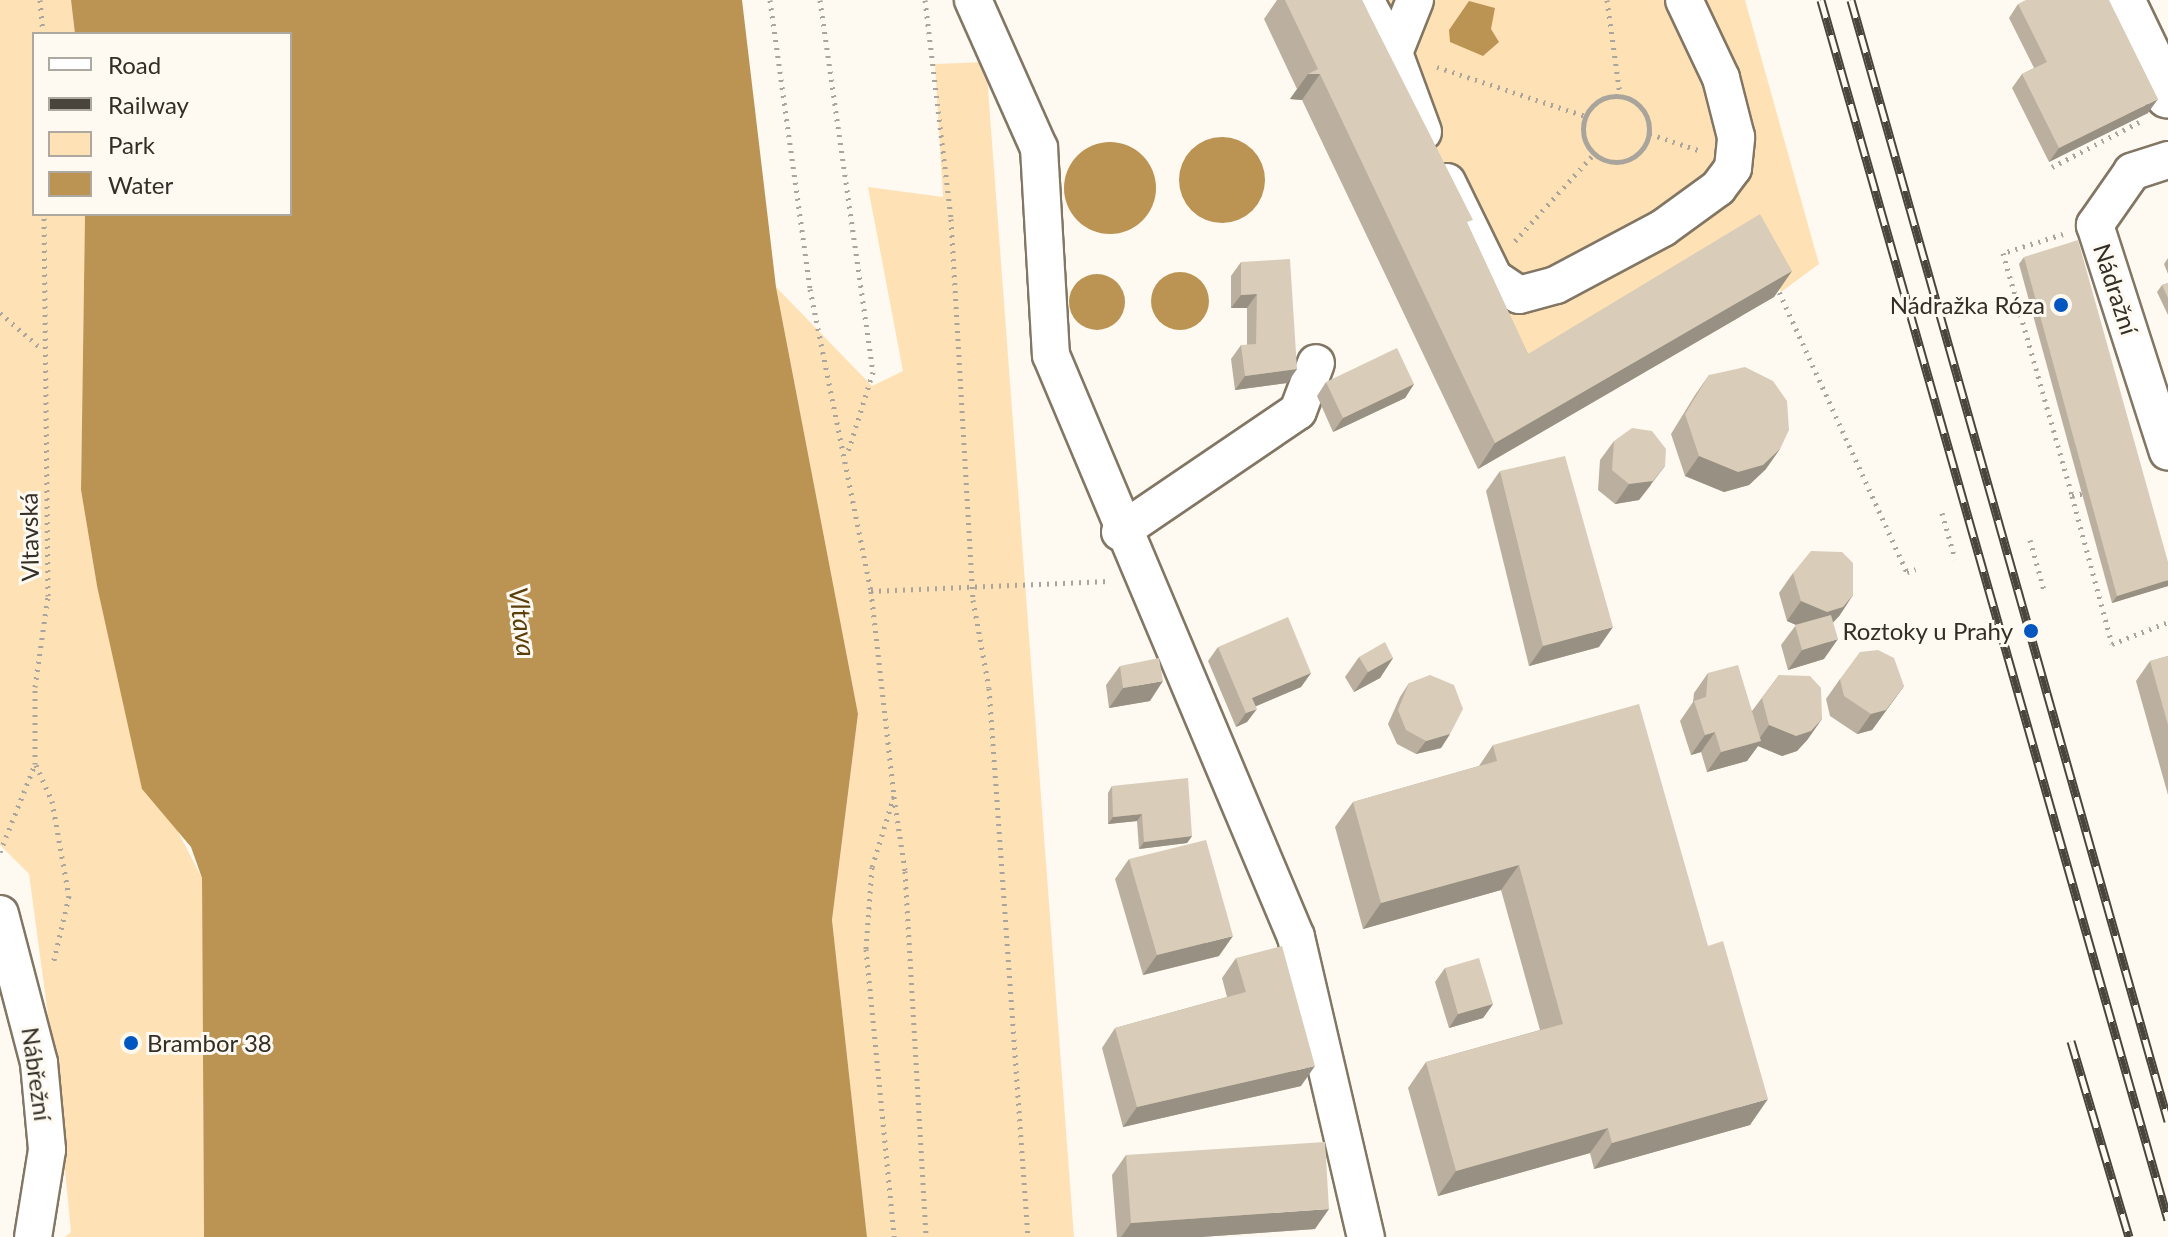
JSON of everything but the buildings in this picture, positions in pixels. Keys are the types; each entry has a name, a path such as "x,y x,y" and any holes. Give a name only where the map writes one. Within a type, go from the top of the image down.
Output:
{"main road":[{"path":"2122,0 2162,104"}],"street":[{"path":"973,0 1039,148 1051,355 1120,532 1144,580 1296,937 1366,1237"},
{"path":"1365,0 1394,53 1415,117 1490,268 1519,295 1556,285 1663,228 1718,188 1734,162 1721,78 1684,0"},
{"path":"1394,53 1415,0"},
{"name":"Nádražní","path":"2168,160 2132,172 2095,225 2168,452"},
{"path":"1120,532 1298,411 1316,363"},
{"name":"Nábřežní","path":"0,914 39,1063 47,1150 33,1237"}],"path":[{"path":"40,0 43,32"},
{"path":"770,0 810,289 848,453 871,591 905,871 926,1237"},
{"path":"820,0 873,372 848,453"},
{"path":"925,0 951,219 972,583 989,688 1028,1237"},
{"path":"1594,154 1630,160 1650,134 1646,113 1620,95 1607,0"},
{"path":"1394,53 1585,116"},
{"path":"1594,154 1584,137 1585,116 1599,100 1620,95"},
{"path":"2052,167 2162,104"},
{"path":"1650,134 1734,162"},
{"path":"1490,268 1594,154"},
{"name":"Vltavská","path":"0,852 35,764 35,687 50,566 43,350 44,216"},
{"path":"2095,225 2003,253 2112,644 2168,622"},
{"path":"1773,279 1907,572 1916,569"},
{"path":"0,313 43,350"},
{"path":"2072,496 2097,489"},
{"path":"1942,513 1955,559"},
{"path":"2030,540 2044,590"},
{"path":"871,591 972,583 1144,580"},
{"path":"894,796 872,867 866,949 894,1237"}],"green space":[{"path":"0,0 71,0 75,32 32,32 32,216 85,216 81,490 97,586 175,826 202,878 204,1237 65,1237 71,1232 55,1067 29,874 0,845"},
{"path":"1347,0 1745,0 1819,264 1781,292 1754,229 1513,368"},
{"path":"986,62 1074,1237 867,1237 832,920 858,714 776,287 872,386 903,371 868,187 943,197 935,64"}],"water":[{"name":"Vltava","path":"71,0 742,0 776,287 858,714 832,920 867,1237 204,1237 202,878 191,847 142,789 97,586 81,490 85,216 292,216 292,32 75,32"},
{"path":"1469,1 1495,8 1491,29 1499,42 1483,56 1450,42 1449,30"},
{"path":"1214,137 1230,137 1253,149 1262,163 1265,180 1262,197 1253,211 1230,223 1214,223 1198,216 1186,204 1179,188 1179,172 1186,156 1198,144"},
{"path":"1110,142 1136,150 1148,162 1156,188 1148,214 1136,226 1110,234 1084,226 1072,214 1064,188 1072,162 1084,150"},
{"path":"1180,272 1200,281 1209,301 1200,321 1180,330 1160,321 1151,301 1160,281"},
{"path":"1097,274 1117,282 1125,302 1117,322 1097,330 1077,322 1069,302 1077,282"}],"railway":[{"path":"1821,0 2168,1220"},
{"path":"1851,0 2168,1121"},
{"path":"2071,1041 2129,1237"}],"place":[{"name":"Nádražka Róza","path":"2061,305"},
{"name":"Roztoky u Prahy","path":"2031,631"},
{"name":"Brambor 38","path":"131,1043"}]}
